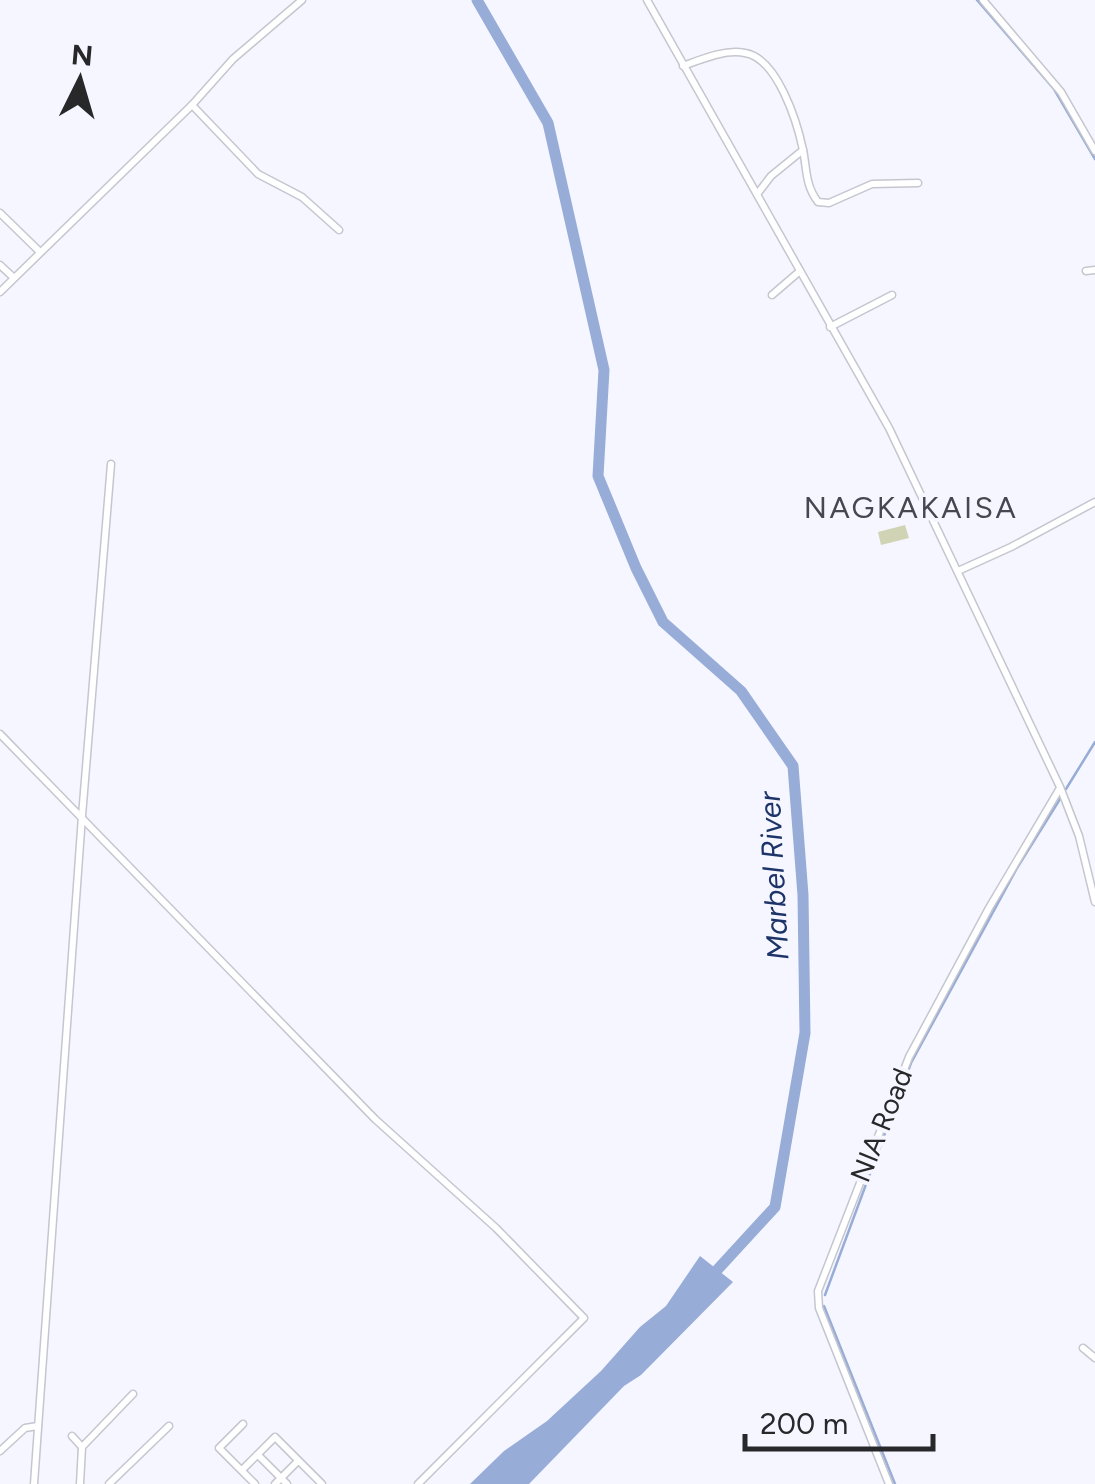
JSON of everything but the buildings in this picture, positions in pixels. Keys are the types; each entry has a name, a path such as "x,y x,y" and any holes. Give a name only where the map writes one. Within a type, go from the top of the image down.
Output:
{"street":[{"path":"0,292 192,105 233,59 302,0"},
{"path":"648,0 889,428 1060,787 1079,836 1095,902"},
{"path":"983,0 1060,92 1095,151"},
{"path":"684,66 740,52 763,61 784,94 803,150 808,184 822,204 872,184 918,183"},
{"path":"192,105 258,174 302,197 339,230"},
{"path":"758,192 803,150"},
{"path":"0,213 40,252"},
{"path":"0,265 14,278"},
{"path":"772,296 800,271"},
{"path":"830,327 892,295"},
{"path":"34,1484 111,464"},
{"path":"958,570 1095,502"},
{"path":"0,734 375,1118 518,1249 584,1318 418,1484"},
{"name":"NIA Road","path":"889,1484 820,1308 818,1290 908,1057 988,908 1060,787"},
{"path":"1083,1348 1095,1358"},
{"path":"80,1484 82,1448 134,1394"},
{"path":"244,1424 219,1448 255,1484"},
{"path":"0,1451 24,1428 38,1426"},
{"path":"109,1484 169,1426"},
{"path":"72,1436 82,1448"},
{"path":"242,1470 275,1438 316,1482"},
{"path":"258,1455 281,1482 298,1460"}],"green space":[{"path":"905,525 909,538 881,545 878,532"}],"water":[{"path":"700,1256 733,1282 641,1375 624,1386 529,1484 470,1484 601,1371 640,1327 666,1306"}],"waterway":[{"name":"Marbel River","path":"477,0 548,123 604,370 598,476 663,622 741,691 793,766 803,895 805,1033 775,1207 707,1281"},
{"path":"977,0 1054,89 1095,159"},
{"path":"1066,789 1095,742"},
{"path":"825,1295 911,1063 1017,868 1060,799"},
{"path":"824,1306 895,1484"}],"district":[{"name":"NAGKAKAISA","path":"911,508"}]}
